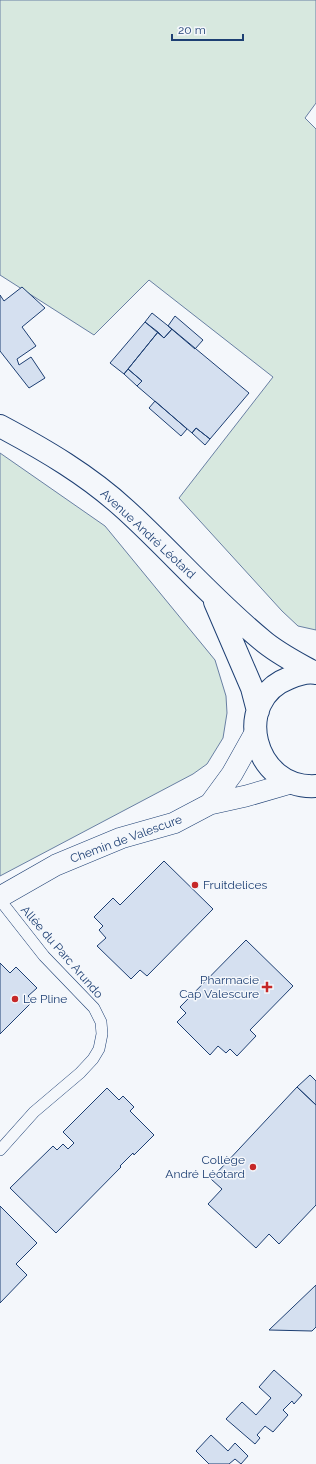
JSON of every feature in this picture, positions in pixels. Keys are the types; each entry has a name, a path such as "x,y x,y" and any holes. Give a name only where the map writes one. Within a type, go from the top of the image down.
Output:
{"main road":[{"name":"Avenue André Léotard","path":"0,426 43,449 87,478 125,509 211,594 262,640 286,658 314,672"},
{"name":"Avenue André Léotard","path":"211,594 252,688 258,710"},
{"path":"314,672 298,674 285,679 274,687 264,698 258,710 255,733 258,749 266,763 277,774 291,783 307,787 316,786"}],"street":[{"name":"Chemin de Valescure","path":"210,804 232,774 255,733"},
{"name":"Chemin de Valescure","path":"0,897 56,865 121,838 174,823 210,804 246,796 291,783"}],"lane":[{"name":"Allée du Parc Arundo","path":"0,900 44,956 94,1008 101,1022 102,1034 99,1049 94,1059 80,1073 34,1112 0,1150"}],"shaded area":[{"path":"0,0 316,0 316,103 305,118 316,129 316,630 298,626 282,611 179,498 273,377 149,280 94,335 0,275"},
{"path":"0,453 105,526 215,660 226,696 227,713 223,738 207,764 193,774 0,876"}],"building":[{"path":"22,287 45,308 22,327 36,346 17,359 19,365 31,357 45,378 29,388 0,351 0,295 4,301"},
{"path":"152,313 172,329 164,338 145,322"},
{"path":"175,316 203,340 195,349 168,326"},
{"path":"145,322 158,332 124,374 110,363"},
{"path":"172,329 249,393 210,439 196,428 192,433 137,386 142,381 128,369 158,332 164,338"},
{"path":"128,369 142,381 137,386 124,374"},
{"path":"155,401 187,429 181,436 149,408"},
{"path":"196,428 210,439 205,445 192,433"},
{"path":"164,861 213,909 147,976 140,970 131,979 97,946 106,938 99,930 103,926 94,917 113,898 120,905"},
{"path":"246,940 293,986 250,1030 256,1036 237,1056 230,1049 226,1053 218,1046 210,1055 177,1022 186,1013 180,1007"},
{"name":"Le Pline","path":"0,963 10,973 16,967 37,988 28,996 33,1001 0,1034"},
{"path":"310,1075 316,1081 316,1105 297,1087"},
{"path":"297,1087 316,1105 316,1205 279,1244 269,1234 256,1248 208,1204 222,1189 211,1179"},
{"path":"107,1088 119,1100 123,1096 134,1107 130,1111 154,1135 134,1155 133,1153 120,1166 121,1167 56,1233 10,1188 53,1146 57,1150 63,1144 68,1149 74,1143 63,1132"},
{"path":"0,1206 37,1243 16,1264 27,1275 0,1303"},
{"path":"316,1285 316,1327 312,1331 269,1330"},
{"path":"274,1370 302,1395 294,1404 292,1401 283,1410 288,1415 273,1432 265,1426 257,1435 260,1438 255,1444 226,1419 242,1402 256,1415 271,1398 259,1387"},
{"path":"211,1435 228,1451 235,1443 248,1456 241,1464 235,1459 229,1464 209,1464 196,1451"}],"place":[{"name":"Fruitdelices","path":"195,885"},
{"name":"Pharmacie Cap Valescure","path":"267,987"},
{"name":"Le Pline","path":"15,999"},
{"name":"Collège André Léotard","path":"253,1167"}]}
